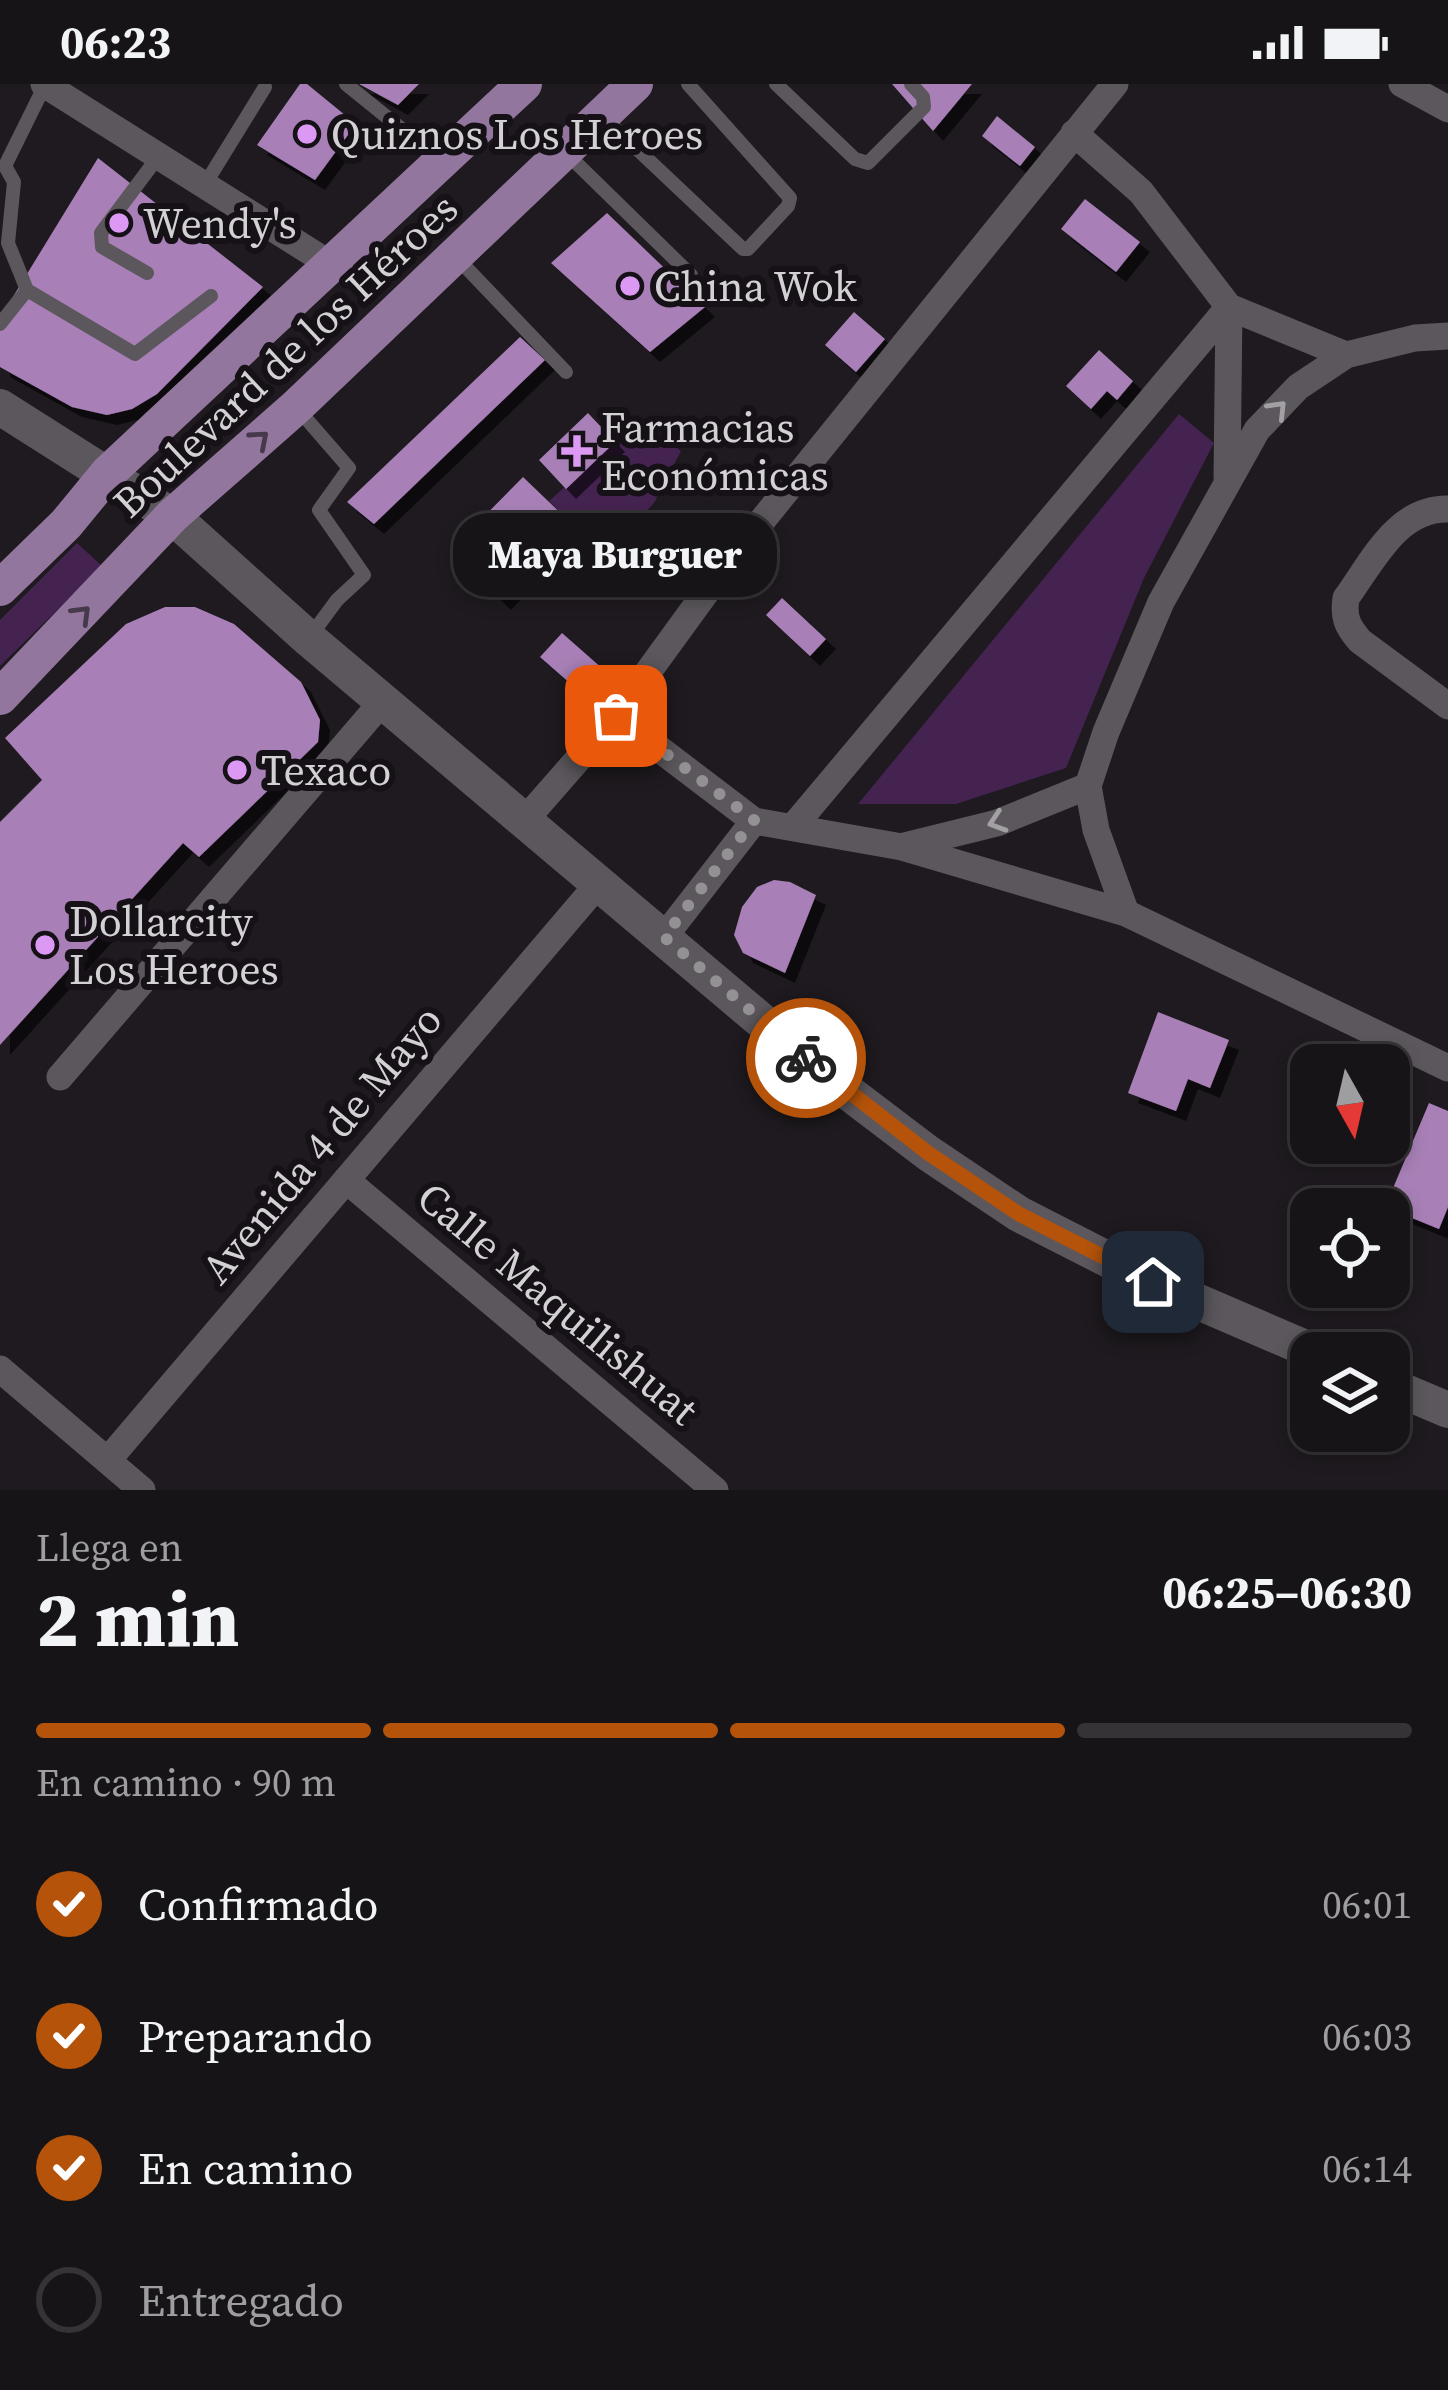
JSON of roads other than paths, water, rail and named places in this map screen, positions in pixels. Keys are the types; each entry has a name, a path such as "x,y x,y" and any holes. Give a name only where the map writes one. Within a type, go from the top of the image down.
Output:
{"main road":[{"name":"Boulevard de los Héroes","path":"0,589 66,524 108,472 524,84"},
{"name":"Boulevard de los Héroes","path":"0,697 172,516 296,407 635,84"}],"street":[{"path":"44,84 333,266"},
{"path":"524,821 616,716 723,569 1115,84"},
{"path":"1402,84 1448,109"},
{"path":"1074,133 1141,191 1229,307 1346,355"},
{"path":"1227,480 1229,307"},
{"path":"793,827 1229,307"},
{"path":"1126,913 1096,830 1088,786 1161,602 1227,480 1257,430 1298,388 1346,355 1415,338 1448,336"},
{"path":"0,407 172,516 308,639 828,1077 928,1153 1019,1214 1153,1282 1290,1342"},
{"path":"1448,509 1431,508 1405,518 1346,598 1343,614 1360,641 1448,706"},
{"path":"60,1077 383,701"},
{"path":"616,716 754,820 902,847 1126,913 1448,1068"},
{"path":"902,847 997,823 1088,786"},
{"path":"664,937 754,820"},
{"name":"Avenida 4 de Mayo","path":"108,1460 599,884"},
{"name":"Calle Maquilishuat","path":"346,1180 705,1486"},
{"path":"0,1370 142,1490"},
{"path":"1410,1393 1448,1410"}],"lane":[{"path":"44,84 5,166 14,182 8,244 27,290 135,354 211,296"},
{"path":"346,84 442,162"},
{"path":"602,116 748,249 790,198 688,84"},
{"path":"776,84 861,163 868,163 924,107 926,102 910,84"},
{"path":"204,186 265,87"},
{"path":"565,152 691,275"},
{"path":"147,273 102,247 100,240 158,157"},
{"path":"455,257 566,373"},
{"path":"0,324 27,290"},
{"path":"296,407 349,468 319,510 364,575 337,600 308,639"}],"place":[{"name":"Quiznos Los Heroes","path":"307,134"},
{"name":"Wendy's","path":"119,223"},
{"name":"China Wok","path":"630,286"},
{"name":"Farmacias Económicas","path":"577,451"},
{"name":"Maya Burguer","path":"616,716"},
{"name":"Texaco","path":"237,770"},
{"name":"Dollarcity Los Heroes","path":"45,945"}]}
